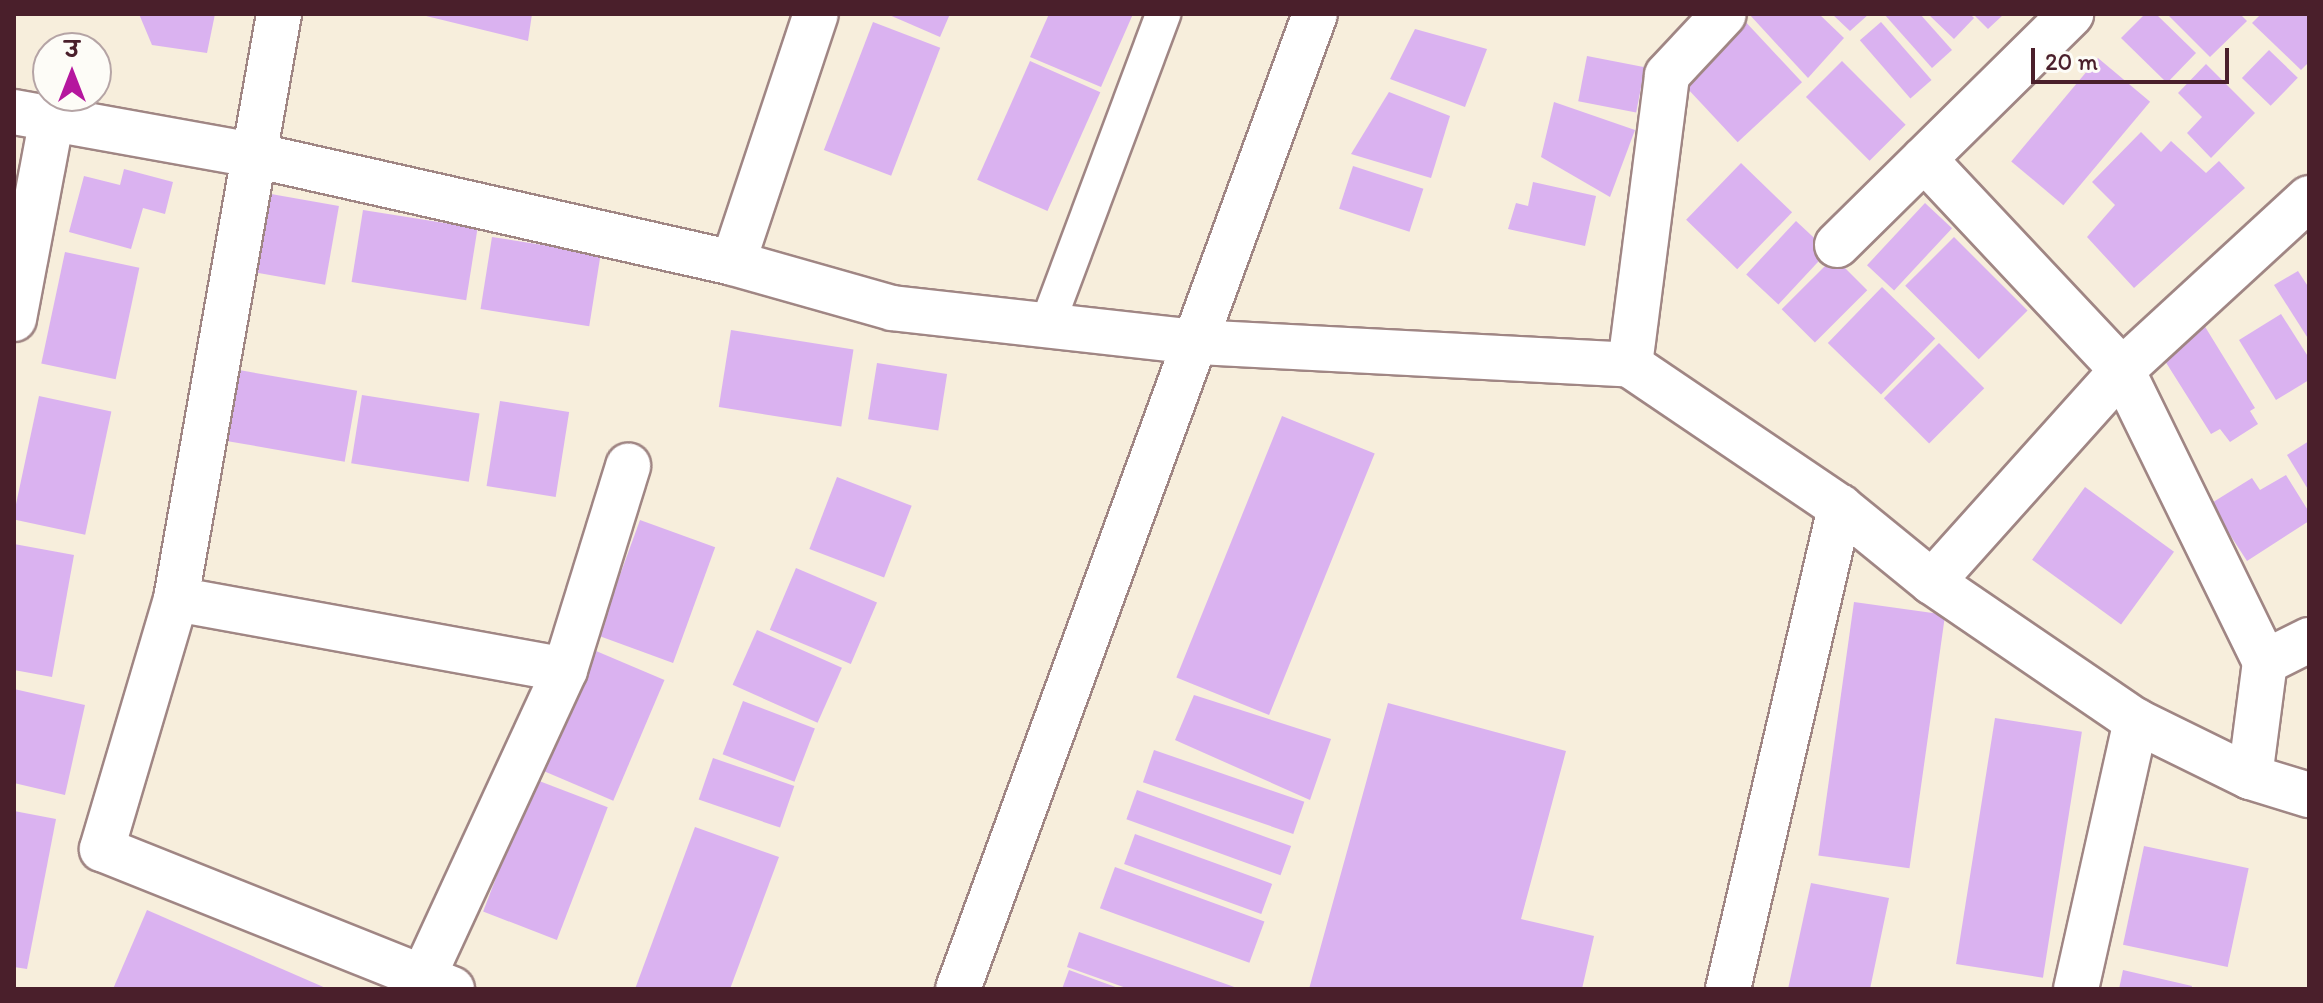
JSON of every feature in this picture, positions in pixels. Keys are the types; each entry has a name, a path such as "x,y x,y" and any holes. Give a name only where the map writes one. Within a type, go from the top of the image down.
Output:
{"street":[{"path":"279,14 176,599 102,849 438,984 565,670 628,466"},
{"path":"733,263 816,14"},
{"path":"958,989 1315,14"},
{"path":"1630,365 1667,75 1724,14"},
{"path":"1837,245 2071,14"},
{"path":"14,319 33,114 254,155 733,263 892,308 1197,342 1630,365 1840,507 1932,582 2136,721 2250,777 2309,795"},
{"path":"1924,159 2122,370 2265,662 2250,777"},
{"path":"1932,582 2122,370 2309,198"},
{"path":"1728,989 1840,507"},
{"path":"176,599 565,670"},
{"path":"2265,662 2309,640"},
{"path":"2076,989 2136,721"}],"lane":[{"path":"1047,325 1163,14"}],"building":[{"path":"139,14 215,14 207,53 152,45"},
{"path":"418,14 532,14 528,41"},
{"path":"887,14 950,14 940,37"},
{"path":"1049,14 1133,14 1101,87 1030,57"},
{"path":"1749,14 1819,14 1844,38 1808,78"},
{"path":"1832,14 1869,14 1850,31"},
{"path":"1884,14 1920,14 1952,50 1932,68"},
{"path":"1928,14 1970,14 1974,18 1954,39"},
{"path":"1973,14 2004,14 1988,29"},
{"path":"2145,14 2156,14 2196,53 2167,83 2121,38"},
{"path":"2167,14 2240,14 2247,21 2210,57"},
{"path":"2261,14 2309,14 2309,62 2301,70 2252,23"},
{"path":"1742,18 1802,82 1738,142 1678,78"},
{"path":"873,22 940,48 891,176 824,150"},
{"path":"1881,22 1932,80 1910,98 1860,40"},
{"path":"1415,29 1487,49 1465,107 1390,79"},
{"path":"2269,50 2298,78 2271,106 2242,78"},
{"path":"1587,56 1645,67 1636,112 1578,101"},
{"path":"2098,58 2150,102 2063,205 2011,161"},
{"path":"1030,61 1100,92 1047,211 977,180"},
{"path":"1842,61 1906,125 1870,161 1806,97"},
{"path":"2206,64 2255,113 2211,158 2187,133 2202,117 2178,93"},
{"path":"1389,92 1450,116 1431,178 1351,154"},
{"path":"1554,102 1635,130 1610,197 1541,157"},
{"path":"2141,132 2161,152 2171,141 2206,173 2219,161 2245,188 2134,288 2087,237 2115,205 2092,182"},
{"path":"1741,163 1792,212 1737,269 1686,220"},
{"path":"1353,166 1423,189 1409,232 1339,209"},
{"path":"124,169 173,182 165,214 143,208 131,249 69,232 84,176 120,185"},
{"path":"1533,182 1596,196 1585,246 1508,229 1516,203 1528,206"},
{"path":"271,194 339,206 325,285 257,273"},
{"path":"1925,203 1952,228 1894,290 1867,265"},
{"path":"363,210 478,228 466,300 352,282"},
{"path":"1796,221 1828,251 1778,304 1746,274"},
{"path":"492,237 601,254 589,326 481,309"},
{"path":"1954,237 2028,311 1979,359 1905,286"},
{"path":"65,252 139,268 116,379 41,364"},
{"path":"1834,257 1867,290 1815,343 1782,309"},
{"path":"2298,271 2309,288 2309,340 2274,285"},
{"path":"1882,287 1935,338 1881,395 1828,343"},
{"path":"2281,314 2309,358 2309,380 2276,400 2239,340"},
{"path":"2204,325 2255,408 2250,411 2258,424 2230,442 2220,429 2211,434 2160,353"},
{"path":"731,330 853,349 841,426 719,407"},
{"path":"1939,343 1984,388 1929,443 1884,398"},
{"path":"877,363 947,374 938,430 868,419"},
{"path":"239,370 357,391 345,462 226,441"},
{"path":"362,395 480,414 469,482 351,463"},
{"path":"39,396 111,411 85,535 14,520"},
{"path":"500,401 569,412 556,497 487,486"},
{"path":"1282,416 1375,453 1269,715 1176,677"},
{"path":"2309,441 2309,491 2287,455"},
{"path":"2286,475 2309,512 2309,521 2247,561 2210,504 2252,478 2260,490"},
{"path":"837,477 912,506 884,578 809,549"},
{"path":"2085,487 2174,552 2121,624 2032,560"},
{"path":"640,520 715,547 673,663 598,636"},
{"path":"14,544 74,555 52,677 14,670"},
{"path":"796,568 877,602 851,664 770,630"},
{"path":"1854,602 1945,615 1909,868 1818,856"},
{"path":"757,630 842,668 818,723 733,685"},
{"path":"589,648 664,680 613,801 538,769"},
{"path":"14,689 85,705 65,795 14,783"},
{"path":"1194,695 1331,739 1310,800 1175,740"},
{"path":"743,701 815,729 794,782 723,754"},
{"path":"1388,703 1566,751 1521,919 1594,936 1582,989 1309,989"},
{"path":"1995,718 2082,732 2043,978 1956,964"},
{"path":"1154,750 1304,802 1293,834 1143,782"},
{"path":"713,758 794,786 780,828 699,800"},
{"path":"534,779 608,807 557,940 483,912"},
{"path":"1137,790 1291,846 1281,875 1126,819"},
{"path":"14,811 56,819 27,969 14,967"},
{"path":"695,827 779,857 730,989 635,989"},
{"path":"1135,834 1272,884 1261,914 1124,864"},
{"path":"2144,846 2249,868 2228,967 2123,945"},
{"path":"1115,867 1264,921 1249,963 1100,908"},
{"path":"1811,883 1889,898 1870,989 1788,989"},
{"path":"147,910 328,989 113,989"},
{"path":"1079,932 1240,989 1129,989 1067,967"},
{"path":"1069,970 1121,989 1062,989"},
{"path":"2123,970 2192,986 2191,989 2119,989"}]}
